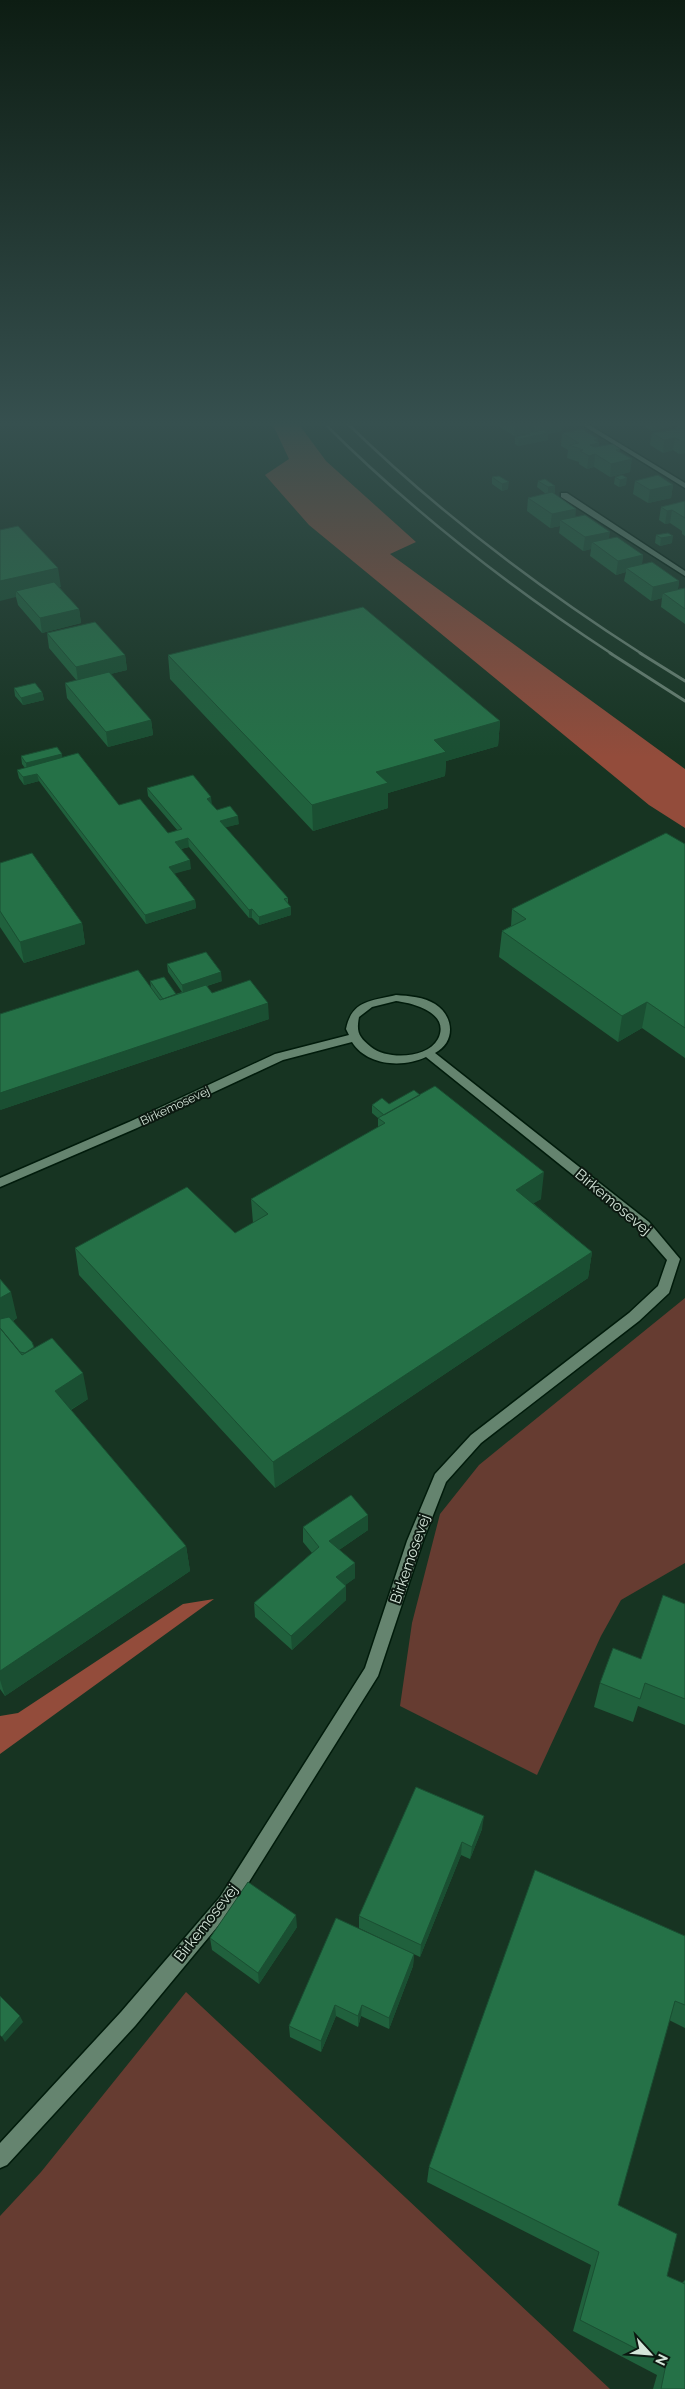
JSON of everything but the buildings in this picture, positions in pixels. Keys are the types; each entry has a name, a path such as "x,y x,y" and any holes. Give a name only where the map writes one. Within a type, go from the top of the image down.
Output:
{"street":[{"path":"624,534 685,574"},
{"path":"382,999 411,999 435,1010 442,1018 446,1028 444,1037 438,1046 428,1053 415,1058 385,1058 360,1047 353,1038 350,1029 352,1019 364,1007 382,999"},
{"name":"Birkemosevej","path":"0,1183 133,1125 279,1057 353,1038"},
{"name":"Birkemosevej","path":"0,2158 128,2019 226,1903 372,1671 415,1541 440,1478 476,1439 634,1317 664,1289 674,1260 644,1225 428,1053"}],"shaded area":[{"path":"321,534 408,534 416,542 390,554 685,769 685,828 649,805"},
{"path":"685,1298 685,1563 621,1600 601,1636 537,1775 400,1706 412,1623 440,1514 479,1465"},
{"path":"214,1599 0,1754 0,1716 18,1713 183,1604"},
{"path":"186,1992 610,2389 0,2389 0,2216 41,2172"}],"railway":[{"path":"448,534 536,602 612,654"},
{"path":"474,534 564,602 642,654"},
{"path":"610,653 685,701"},
{"path":"640,653 685,681"}]}
